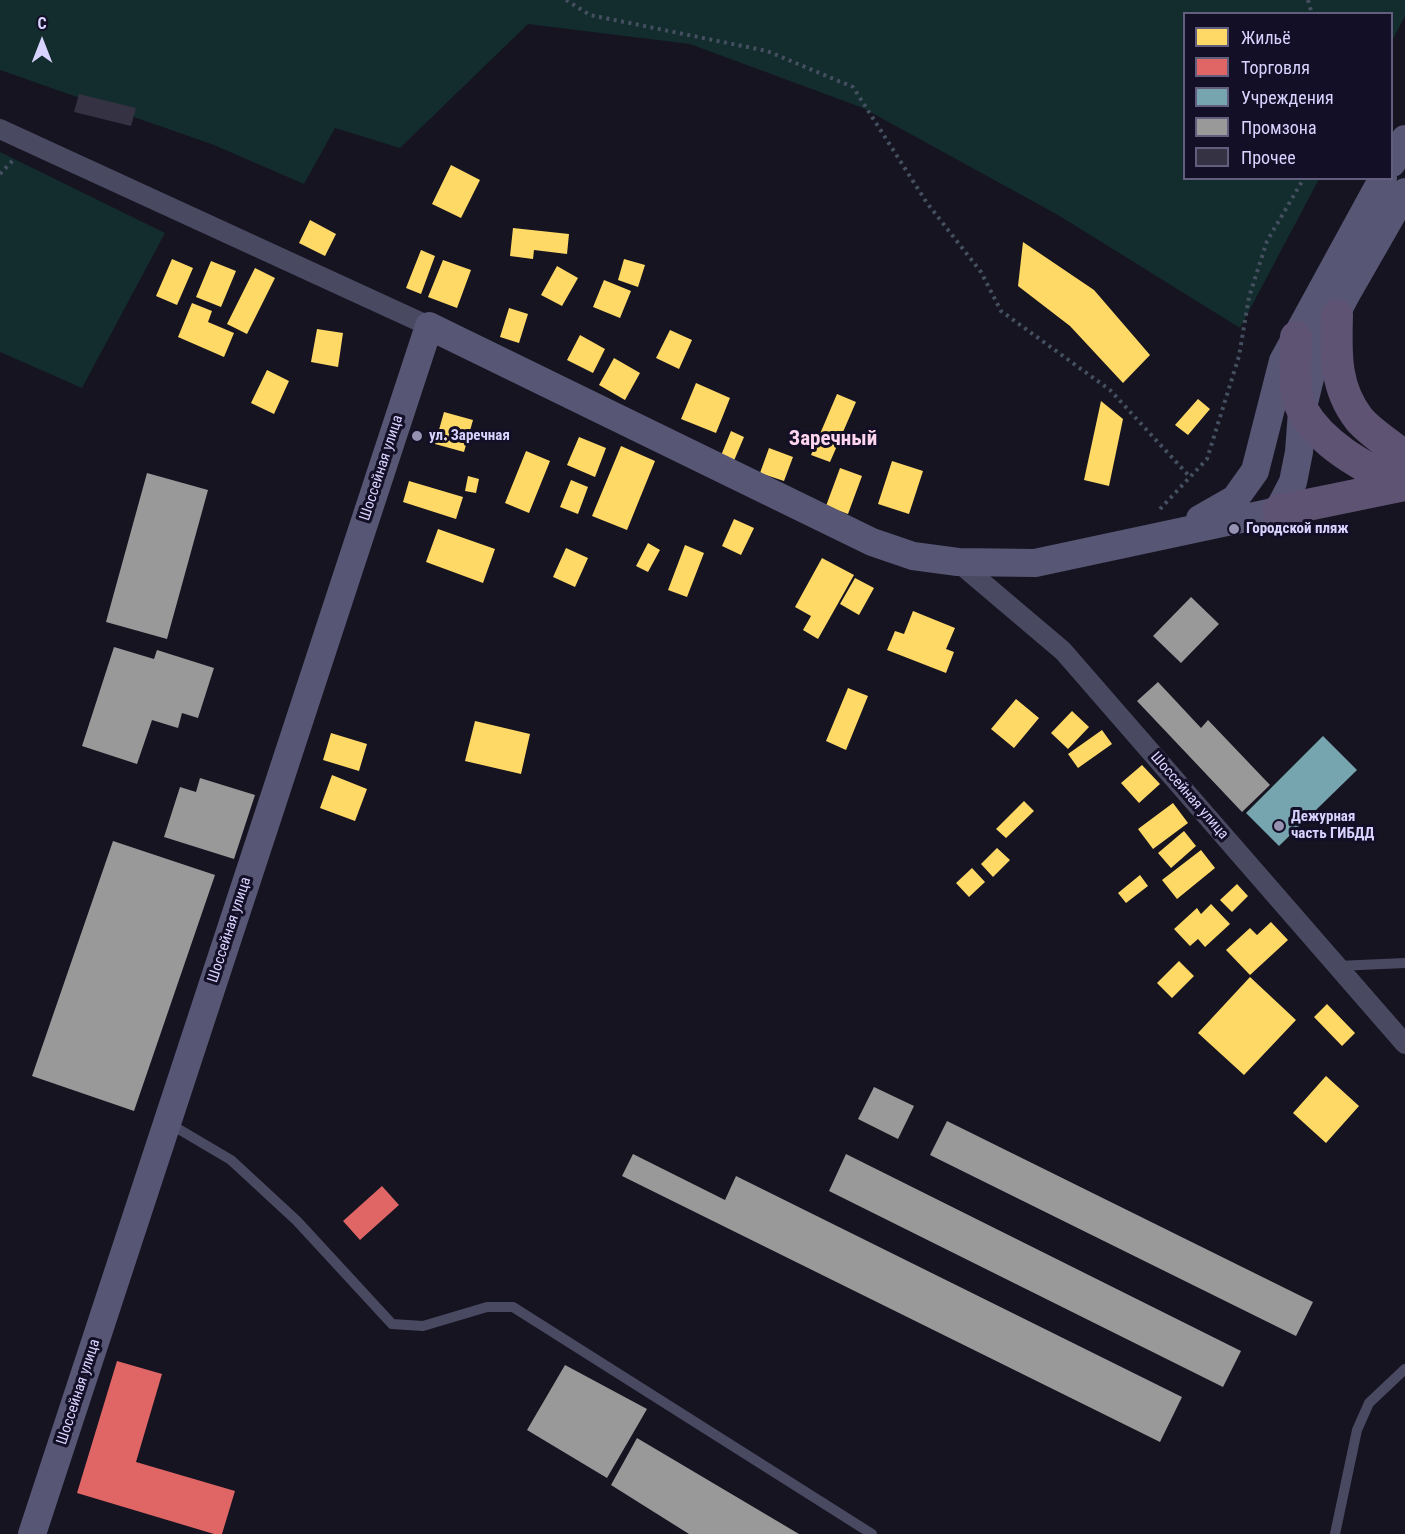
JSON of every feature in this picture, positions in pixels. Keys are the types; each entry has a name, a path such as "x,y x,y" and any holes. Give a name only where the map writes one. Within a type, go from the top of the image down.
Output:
{"main road":[{"path":"1393,161 1405,139"},
{"path":"1178,532 1236,499 1255,471 1262,451 1274,390 1283,361 1382,180"},
{"path":"1278,511 1293,482 1299,452 1302,411 1317,350 1405,192"},
{"path":"1337,315 1335,363 1344,394 1360,420 1399,452 1405,453"},
{"path":"429,326 872,542 913,556 958,562 1035,563 1403,484"},
{"name":"Шоссейная улица","path":"32,1534 429,326"},
{"path":"1296,337 1295,376 1302,411 1330,441 1350,458 1403,484"}],"street":[{"path":"0,129 429,326"},
{"name":"Шоссейная улица","path":"958,562 1063,651 1405,1044"}],"lane":[{"path":"1337,966 1405,963"},
{"path":"167,1122 231,1160 297,1221 392,1324 423,1326 487,1307 513,1306 872,1534"},
{"path":"1335,1534 1357,1430 1370,1403 1405,1369"}],"path":[{"path":"566,0 590,15 767,51 853,87 927,202 981,272 1001,311 1110,390 1190,477"},
{"path":"1159,510 1207,459 1239,356 1249,297 1267,241 1303,180"}],"green space":[{"path":"0,0 1405,0 1405,16 1393,39 1393,12 1183,12 1183,180 1318,180 1240,328 1058,215 863,108 690,44 528,24 400,148 335,128 304,184 214,145 0,70"},
{"path":"0,152 165,233 82,388 0,352"}],"building: Жильё":[{"path":"451,165 480,180 461,218 432,204"},
{"path":"310,220 336,234 325,256 299,243"},
{"path":"513,228 569,234 567,254 534,250 533,259 510,256"},
{"path":"1023,242 1094,290 1150,355 1123,383 1070,326 1018,286"},
{"path":"421,250 435,256 421,294 406,288"},
{"path":"172,259 193,268 177,305 156,296"},
{"path":"624,259 645,265 638,287 618,280"},
{"path":"443,260 471,270 457,308 428,297"},
{"path":"211,261 236,271 221,307 196,297"},
{"path":"557,266 578,278 562,306 541,295"},
{"path":"255,268 275,278 247,334 227,324"},
{"path":"604,280 631,291 620,318 593,307"},
{"path":"192,303 212,311 208,322 234,333 224,357 178,337"},
{"path":"509,308 528,314 519,343 500,337"},
{"path":"317,329 343,333 338,367 311,362"},
{"path":"670,330 692,340 679,369 656,358"},
{"path":"580,335 605,349 593,373 567,360"},
{"path":"614,358 640,373 625,400 599,385"},
{"path":"267,370 289,381 274,414 251,403"},
{"path":"696,383 730,398 716,433 681,419"},
{"path":"837,394 856,402 830,462 811,455"},
{"path":"1198,399 1210,409 1188,435 1175,425"},
{"path":"1101,401 1123,419 1109,486 1084,480"},
{"path":"444,412 473,420 464,452 435,444"},
{"path":"731,431 744,437 733,463 720,458"},
{"path":"579,437 606,448 595,477 567,465"},
{"path":"621,446 655,461 627,530 592,516"},
{"path":"769,448 793,457 784,481 760,473"},
{"path":"526,451 550,461 529,513 505,503"},
{"path":"892,461 923,471 909,514 878,504"},
{"path":"840,468 862,476 848,514 826,506"},
{"path":"468,476 479,479 476,493 465,491"},
{"path":"571,480 588,487 578,514 560,507"},
{"path":"409,481 463,497 456,519 403,502"},
{"path":"734,519 754,528 741,555 722,546"},
{"path":"438,529 495,549 483,583 426,562"},
{"path":"648,543 660,550 648,572 636,566"},
{"path":"685,545 704,553 687,597 668,590"},
{"path":"566,548 588,558 575,587 553,577"},
{"path":"822,558 854,575 818,639 803,630 811,616 795,607"},
{"path":"855,578 874,588 859,615 840,604"},
{"path":"913,611 955,628 946,649 954,652 946,673 887,650 895,631 904,634"},
{"path":"848,688 868,696 846,750 826,741"},
{"path":"1016,699 1039,718 1014,748 991,729"},
{"path":"1072,711 1089,727 1068,749 1051,733"},
{"path":"475,721 530,734 521,774 465,761"},
{"path":"1102,730 1112,744 1078,768 1068,754"},
{"path":"331,733 367,744 359,771 323,760"},
{"path":"1142,765 1160,784 1139,803 1121,783"},
{"path":"332,775 367,789 355,821 320,808"},
{"path":"1024,801 1034,811 1006,838 996,829"},
{"path":"1173,803 1188,823 1153,849 1138,829"},
{"path":"1184,831 1196,846 1171,868 1158,853"},
{"path":"997,848 1010,860 993,877 981,864"},
{"path":"1201,850 1215,868 1177,899 1162,880"},
{"path":"972,868 985,882 969,897 956,883"},
{"path":"1140,875 1148,886 1126,903 1118,893"},
{"path":"1237,884 1248,896 1232,912 1220,900"},
{"path":"1211,904 1230,924 1205,947 1198,939 1190,946 1174,929 1197,908 1201,914"},
{"path":"1271,922 1288,940 1250,975 1226,950 1250,928 1257,935"},
{"path":"1179,961 1194,976 1172,998 1157,983"},
{"path":"1250,977 1296,1020 1244,1075 1198,1033"},
{"path":"1327,1004 1355,1033 1342,1046 1314,1017"},
{"path":"1326,1076 1359,1106 1326,1143 1293,1113"}],"building: Торговля":[{"path":"382,1186 399,1205 360,1240 343,1221"},
{"path":"117,1361 162,1374 136,1462 235,1491 222,1534 214,1534 77,1493"}],"building: Учреждения":[{"path":"1323,736 1357,770 1279,846 1246,813"}],"building: Промзона":[{"path":"147,473 208,490 167,639 106,622"},
{"path":"1191,597 1219,624 1181,663 1153,636"},
{"path":"114,647 154,659 157,650 214,668 198,718 182,713 178,728 152,720 137,764 82,746"},
{"path":"1158,682 1201,728 1208,720 1270,785 1242,812 1137,701"},
{"path":"200,778 255,795 234,859 164,837 180,787 196,792"},
{"path":"113,841 215,875 134,1111 32,1076"},
{"path":"874,1087 914,1106 898,1139 858,1119"},
{"path":"947,1121 1313,1302 1296,1336 930,1155"},
{"path":"633,1154 725,1200 736,1176 1182,1397 1160,1442 622,1176"},
{"path":"846,1154 1241,1351 1223,1387 829,1191"},
{"path":"565,1365 647,1409 607,1478 527,1430"},
{"path":"637,1438 799,1534 689,1534 611,1485"}],"building: Прочее":[{"path":"79,94 136,108 131,126 74,112"}],"place":[{"name":"ул. Заречная","path":"417,436"},
{"name":"Городской пляж","path":"1234,529"},
{"name":"Дежурная часть ГИБДД","path":"1279,826"}],"district":[{"name":"Заречный","path":"833,440"}]}
